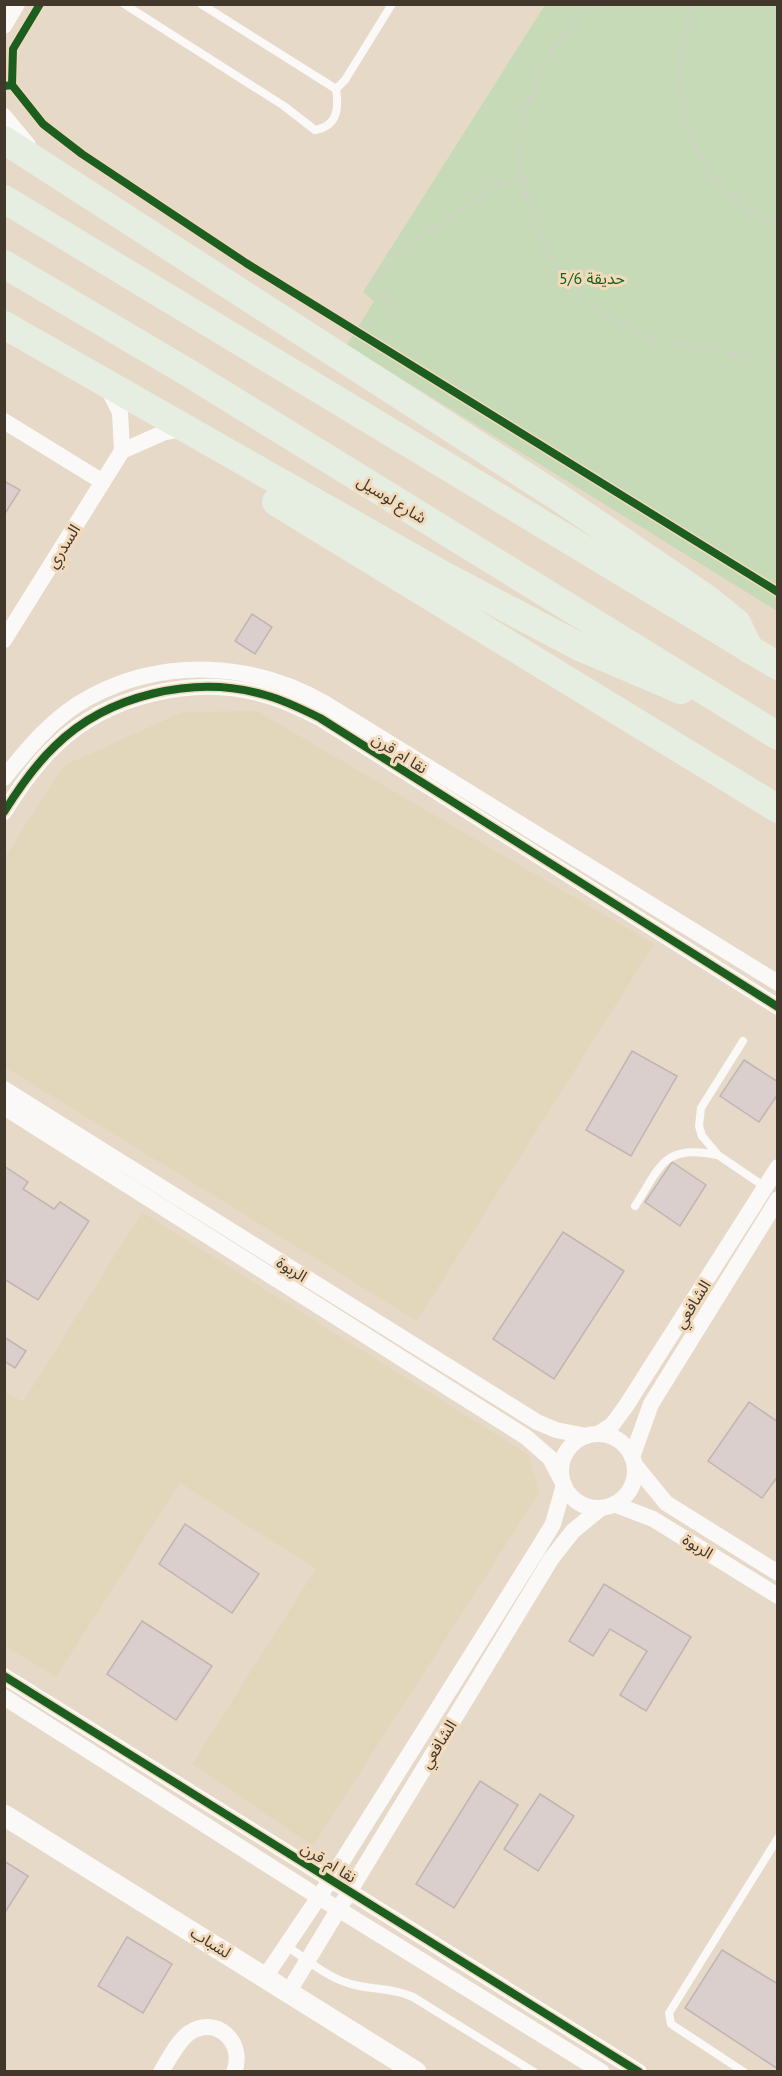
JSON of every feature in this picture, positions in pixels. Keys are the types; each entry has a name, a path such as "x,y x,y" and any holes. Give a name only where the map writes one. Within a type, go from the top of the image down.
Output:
{"highway":[{"path":"4,140 558,497 706,598 737,623 750,650"},
{"path":"4,199 777,666"},
{"name":"شارع لوسيل","path":"4,264 187,372 777,736"},
{"path":"4,325 237,460 443,575 580,647 647,678 691,694 721,700"},
{"path":"237,460 243,476 253,485 339,542 777,808"}],"street":[{"path":"4,26 17,4"},
{"path":"4,116 20,137 57,173"},
{"path":"106,385 120,412 122,452 165,432 184,429"},
{"path":"4,421 102,482"},
{"name":"السدري","path":"4,640 122,452"},
{"name":"نقا ام قرن","path":"4,778 52,725 88,698 125,682 188,670 235,671 261,676 304,691 326,704 777,983"},
{"name":"نقا ام قرن","path":"4,812 19,789 56,744 89,720 118,706 160,692 206,687 263,694 294,705 320,718 777,1007"},
{"name":"الربوة","path":"4,1089 537,1422 556,1430 592,1435"},
{"name":"الربوة","path":"4,1107 526,1437 550,1458 563,1483"},
{"name":"الشافعي","path":"592,1435 612,1425 626,1406 777,1167"},
{"name":"الشافعي","path":"634,1461 651,1404 777,1199"},
{"path":"592,1435 618,1440 634,1461 631,1488 608,1506 579,1502 563,1483 561,1470 568,1449 592,1435"},
{"name":"الربوة","path":"634,1461 666,1503 777,1573"},
{"name":"الشافعي","path":"265,1977 317,1896 331,1879 537,1552 553,1524 563,1483"},
{"name":"الربوة","path":"608,1506 653,1519 777,1596"},
{"name":"الشافعي","path":"289,1991 339,1909 348,1890 551,1559 573,1532 608,1506"},
{"name":"نقا ام قرن","path":"4,1676 639,2072"},
{"path":"4,1697 317,1896 602,2072"},
{"name":"لشباب","path":"4,1815 416,2072"},
{"path":"161,2072 189,2033 208,2027 222,2031 233,2041 238,2052 234,2072"}],"lane":[{"path":"124,4 284,106 315,130 331,124 336,117 338,102 336,89 201,4"},
{"path":"336,89 345,80 392,4"},
{"path":"743,1041 702,1107 698,1119 702,1136 718,1155 765,1187"},
{"path":"635,1206 664,1161 673,1154 698,1152 718,1155"},
{"path":"744,2072 671,2024 669,2013 777,1838"},
{"path":"285,1945 343,1982 397,1990 413,1997 534,2072"}],"path":[{"path":"593,4 561,37 546,57 534,82 526,109 521,143 525,192 533,219 550,258 566,282 585,299 608,316 662,342 741,353 777,364"},
{"path":"694,4 683,40 682,69 684,107 690,135 715,181 754,215 777,226"},
{"path":"399,308 370,290 392,256 493,188 523,175"}],"green space":[{"name":"حديقة 5/6","path":"545,5 777,5 777,611 347,345 374,301 363,292"}],"sand":[{"path":"257,711 654,944 417,1321 5,1067 5,857 63,766 183,712"},
{"path":"142,1212 529,1455 539,1493 313,1846 192,1764 316,1569 180,1483 56,1677 5,1646 5,1391 23,1402"}],"building":[{"path":"4,481 20,490 4,515"},
{"path":"252,614 272,627 255,654 235,641"},
{"path":"632,1051 677,1076 631,1156 586,1130"},
{"path":"744,1060 778,1082 778,1094 759,1122 720,1096"},
{"path":"672,1162 706,1185 680,1226 645,1202"},
{"path":"4,1166 28,1182 23,1189 54,1209 60,1202 89,1221 38,1300 4,1279"},
{"path":"563,1232 624,1271 554,1379 493,1339"},
{"path":"4,1337 26,1351 15,1368 4,1361"},
{"path":"749,1402 778,1422 778,1476 762,1498 708,1461"},
{"path":"185,1524 259,1574 232,1613 159,1564"},
{"path":"604,1584 691,1637 646,1711 620,1695 647,1651 610,1629 593,1656 569,1641"},
{"path":"142,1621 212,1666 176,1720 107,1674"},
{"path":"480,1781 518,1805 454,1908 416,1884"},
{"path":"540,1794 574,1816 538,1871 504,1849"},
{"path":"4,1861 28,1876 4,1914"},
{"path":"127,1937 172,1964 143,2013 98,1986"},
{"path":"722,1950 778,1984 778,2069 685,2008"}],"cycle path":[{"path":"12,85 13,49 40,4"},
{"path":"4,86 12,85 43,124 82,154 246,263 778,592"},
{"path":"4,812 28,777 55,746 76,728 126,702 182,688 238,689 265,695 320,718 778,1007"},
{"path":"4,1676 639,2072"}]}
